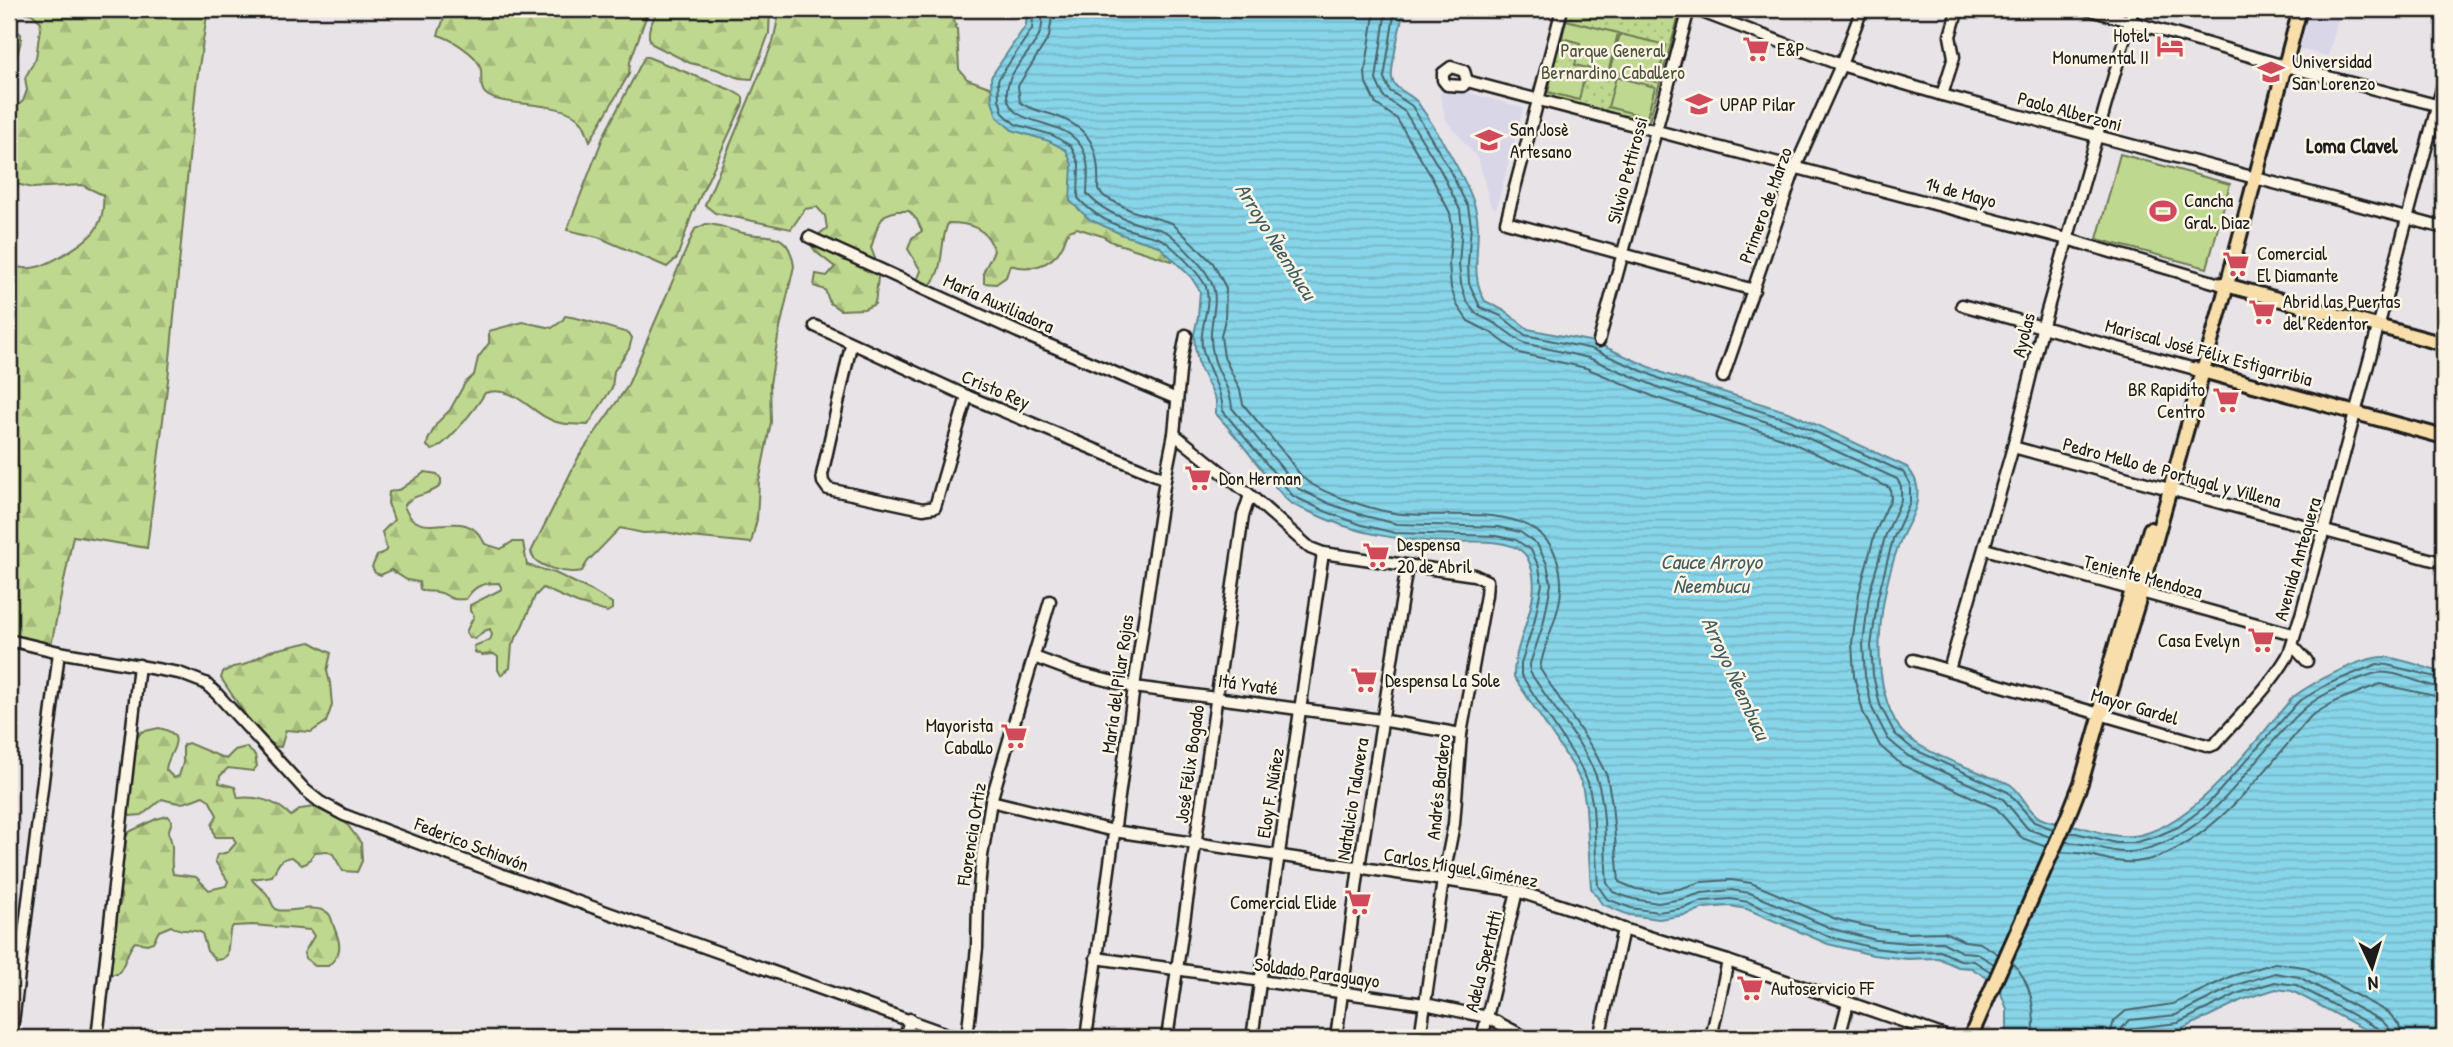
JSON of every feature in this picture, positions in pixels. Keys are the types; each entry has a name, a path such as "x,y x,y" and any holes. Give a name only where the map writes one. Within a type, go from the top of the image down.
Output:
{"main road":[{"path":"1970,1038 2068,816 2081,783 2101,714 2111,692 2136,592 2223,285 2281,65 2293,9"},
{"path":"2281,65 2300,9"},
{"name":"14 de Mayo","path":"2223,285 2444,344"},
{"name":"Mariscal José Félix Estigarribia","path":"2199,370 2444,437"}],"street":[{"path":"1562,9 1506,222 1622,256 1754,290"},
{"name":"Paolo Alberzoni","path":"1691,9 1841,65 1942,95 2444,228"},
{"name":"Silvio Pettirossi","path":"1599,341 1691,9"},
{"name":"Primero de Marzo","path":"1723,377 1795,168 1841,65 1862,9"},
{"path":"1942,95 1954,57 1950,36 1958,9"},
{"path":"2087,9 2281,65 2442,105"},
{"name":"Ayolas","path":"1949,670 1985,549 2043,325 2133,9"},
{"name":"Avenida Antequera","path":"2293,634 2326,531 2442,105 2444,81"},
{"name":"14 de Mayo","path":"1467,82 2067,239 2223,285"},
{"name":"María Auxiliadora","path":"808,237 1018,332 1177,399"},
{"name":"Mariscal José Félix Estigarribia","path":"1962,304 2199,370"},
{"name":"Cristo Rey","path":"815,326 851,345 1165,480"},
{"name":"María del Pilar Rojas","path":"1086,1038 1186,335"},
{"path":"851,345 822,475 828,488 923,509 935,507 967,396"},
{"path":"1174,433 1310,548 1323,554 1407,566"},
{"name":"Pedro Mello de Portugal y Villena","path":"2013,447 2444,563"},
{"name":"José Félix Bogado","path":"1167,1038 1243,516 1250,495"},
{"name":"Teniente Mendoza","path":"1985,549 2293,634"},
{"name":"Eloy F. Núñez","path":"1252,1038 1323,554"},
{"name":"Andrés Bardero","path":"1407,566 1474,575 1487,581 1461,734 1454,824 1420,1038"},
{"name":"Natalicio Talavera","path":"1336,1038 1381,719 1407,566"},
{"name":"Florencia Ortiz","path":"967,1038 978,948 979,889 990,801 1050,601"},
{"path":"2293,634 2293,646 2307,661"},
{"name":"Federico Schiavón","path":"9,640 58,652 194,677 205,683 305,790 344,815 500,874 958,1038"},
{"name":"Mayor Gardel","path":"1913,660 2210,746 2215,744 2276,673 2293,646"},
{"path":"11,1038 58,652"},
{"name":"Itá Yvaté","path":"1034,657 1074,672 1134,687 1381,719 1461,734"},
{"path":"97,1038 139,665"},
{"name":"Carlos Miguel Giménez","path":"990,801 1114,831 1517,891 1951,1038"},
{"name":"Adela Spertatti","path":"1482,1038 1517,891"},
{"path":"1599,1038 1623,929"},
{"name":"Soldado Paraguayo","path":"1096,958 1342,995 1424,1004 1487,1017 1527,1038"},
{"path":"1711,1038 1728,961"},
{"path":"1839,1038 1848,1003"},
{"path":"905,1038 910,1019"}],"shaded area":[{"path":"2310,9 2341,9 2328,56 2299,49"},
{"name":"San Josè Artesano","path":"1442,85 1523,108 1496,209 1490,204 1479,160 1446,120 1440,95"}],"green space":[{"path":"10,9 208,9 196,86 168,380 147,548 73,536 51,646 9,636 9,265 38,267 77,246 97,227 102,215 103,195 82,185 32,188 9,182 9,113 23,101 27,90 25,78 36,58 41,22 32,14"},
{"path":"445,9 458,9 465,14 496,18 517,9 649,9 630,62 629,74 590,141 583,123 572,114 545,106 501,100 484,92 478,61 462,47 438,35"},
{"path":"659,9 770,9 769,33 752,79 739,78 690,63 652,44 649,31"},
{"path":"780,9 950,9 957,29 959,69 967,79 989,87 1028,115 1178,250 1172,261 1077,228 1069,231 1057,254 1046,263 1025,268 1010,265 1006,277 996,284 984,283 984,271 994,251 991,243 977,228 948,223 939,267 932,283 925,290 916,282 921,271 908,249 912,238 922,231 909,211 896,211 885,215 878,225 871,248 879,269 875,304 864,309 840,310 830,303 825,290 814,286 816,274 827,276 835,267 816,252 809,242 827,228 825,216 817,207 805,209 791,229 715,213 705,205 773,42"},
{"name":"Parque General Bernardino Caballero","path":"1567,9 1665,9 1680,12 1648,124 1543,96"},
{"path":"1566,20 1618,33 1608,73 1575,65 1580,43 1562,38"},
{"path":"9,26 21,34 21,40 9,86"},
{"path":"1620,34 1666,45 1657,82 1610,70"},
{"path":"645,56 743,97 743,104 692,214 677,258 667,267 598,237 567,230 604,135"},
{"path":"1553,70 1584,78 1579,100 1548,92"},
{"path":"1616,77 1655,87 1647,117 1608,107"},
{"name":"Cancha Gral. Diaz","path":"2120,154 2230,184 2207,268 2097,239"},
{"path":"706,224 782,240 787,245 794,266 770,384 771,422 751,543 666,532 643,533 620,528 588,561 582,571 561,571 545,566 533,557 531,552 579,456 627,387 695,229"},
{"path":"565,316 629,333 632,338 629,349 614,371 612,388 588,425 563,424 550,420 515,397 496,391 485,393 469,416 445,442 432,450 427,446 437,423 450,410 465,383 474,375 478,358 489,343 489,331 523,322 552,328"},
{"path":"425,472 437,474 441,485 417,496 404,506 411,518 420,524 466,525 476,531 485,544 501,549 512,542 523,542 527,565 555,573 592,591 612,603 612,609 607,612 577,603 543,588 535,596 512,645 510,668 501,675 498,670 498,657 475,652 474,646 490,640 490,629 475,639 469,637 466,632 474,616 470,605 502,589 499,583 480,586 466,599 455,599 441,593 426,592 420,589 419,582 407,580 391,570 381,575 375,573 372,567 377,556 387,550 382,532 394,520 388,503 389,492 401,489"},
{"path":"310,642 331,653 327,671 332,705 326,722 311,732 286,730 281,747 269,746 221,678 223,672 244,665 270,651"},
{"path":"159,728 169,731 176,740 166,770 174,778 179,776 183,763 183,745 188,743 226,759 235,750 246,747 255,755 257,766 253,771 228,768 220,776 219,783 235,787 238,798 267,801 291,816 301,809 314,807 346,823 361,843 362,861 357,872 343,871 333,854 327,851 315,852 307,863 302,865 292,857 284,859 272,876 252,879 266,893 277,910 317,909 329,915 339,948 336,957 328,966 315,966 305,958 304,953 314,936 310,930 233,926 227,955 216,960 207,951 202,933 171,926 159,931 153,942 135,942 120,971 110,974 106,957 106,934 121,900 120,891 114,888 129,832 168,816 172,821 168,833 172,843 173,874 196,877 209,890 226,886 228,881 215,861 217,855 228,852 236,843 233,837 215,837 212,825 217,815 209,800 203,796 182,803 162,799 142,815 130,816 127,811 134,743 141,732"}],"water":[{"name":"Cauce Arroyo Ñeembucu","path":"1027,9 1401,9 1403,14 1394,57 1393,82 1415,100 1425,113 1466,184 1477,219 1477,278 1485,301 1505,311 1528,329 1594,342 1665,374 1791,413 1907,467 1915,479 1918,495 1887,584 1880,635 1880,661 1889,708 1900,729 1916,743 2010,784 2040,818 2120,836 2133,836 2156,830 2200,801 2293,697 2324,678 2364,661 2385,657 2444,673 2444,1038 2381,1038 2292,991 2276,989 2242,1000 2180,1030 2113,1038 2007,1038 2007,1009 1997,984 1971,968 1958,967 1938,958 1907,959 1873,955 1828,944 1747,909 1730,906 1704,908 1686,915 1659,919 1629,915 1602,904 1591,888 1582,784 1514,677 1518,648 1534,588 1528,559 1514,547 1493,542 1413,540 1361,531 1327,520 1287,500 1216,414 1216,400 1199,366 1195,347 1194,334 1200,291 1191,277 1159,246 1123,235 1089,219 1070,201 1072,165 1066,150 1049,141 1012,130 997,117 992,100 991,77 1026,25"}],"place":[{"name":"Hotel Monumental II","path":"2170,46"},
{"name":"E&P","path":"1756,49"},
{"name":"Universidad San Lorenzo","path":"2271,72"},
{"name":"UPAP Pilar","path":"1699,104"},
{"name":"San Josè Artesano","path":"1489,140"},
{"name":"Cancha Gral. Diaz","path":"2163,211"},
{"name":"Comercial El Diamante","path":"2236,264"},
{"name":"Abrid las Puertas del Redentor","path":"2262,312"},
{"name":"BR Rapidito Centro","path":"2226,400"},
{"name":"Don Herman","path":"1198,478"},
{"name":"Despensa 20 de Abril","path":"1376,555"},
{"name":"Casa Evelyn","path":"2261,640"},
{"name":"Despensa La Sole","path":"1364,680"},
{"name":"Mayorista Caballo","path":"1014,736"},
{"name":"Comercial Elide","path":"1358,902"},
{"name":"Autoservicio FF","path":"1750,988"}],"district":[{"name":"Loma Clavel","path":"2352,145"}],"water label":[{"name":"Arroyo Ñeembucu","path":"1276,241"},
{"name":"Arroyo Ñeembucu","path":"1736,678"}]}
